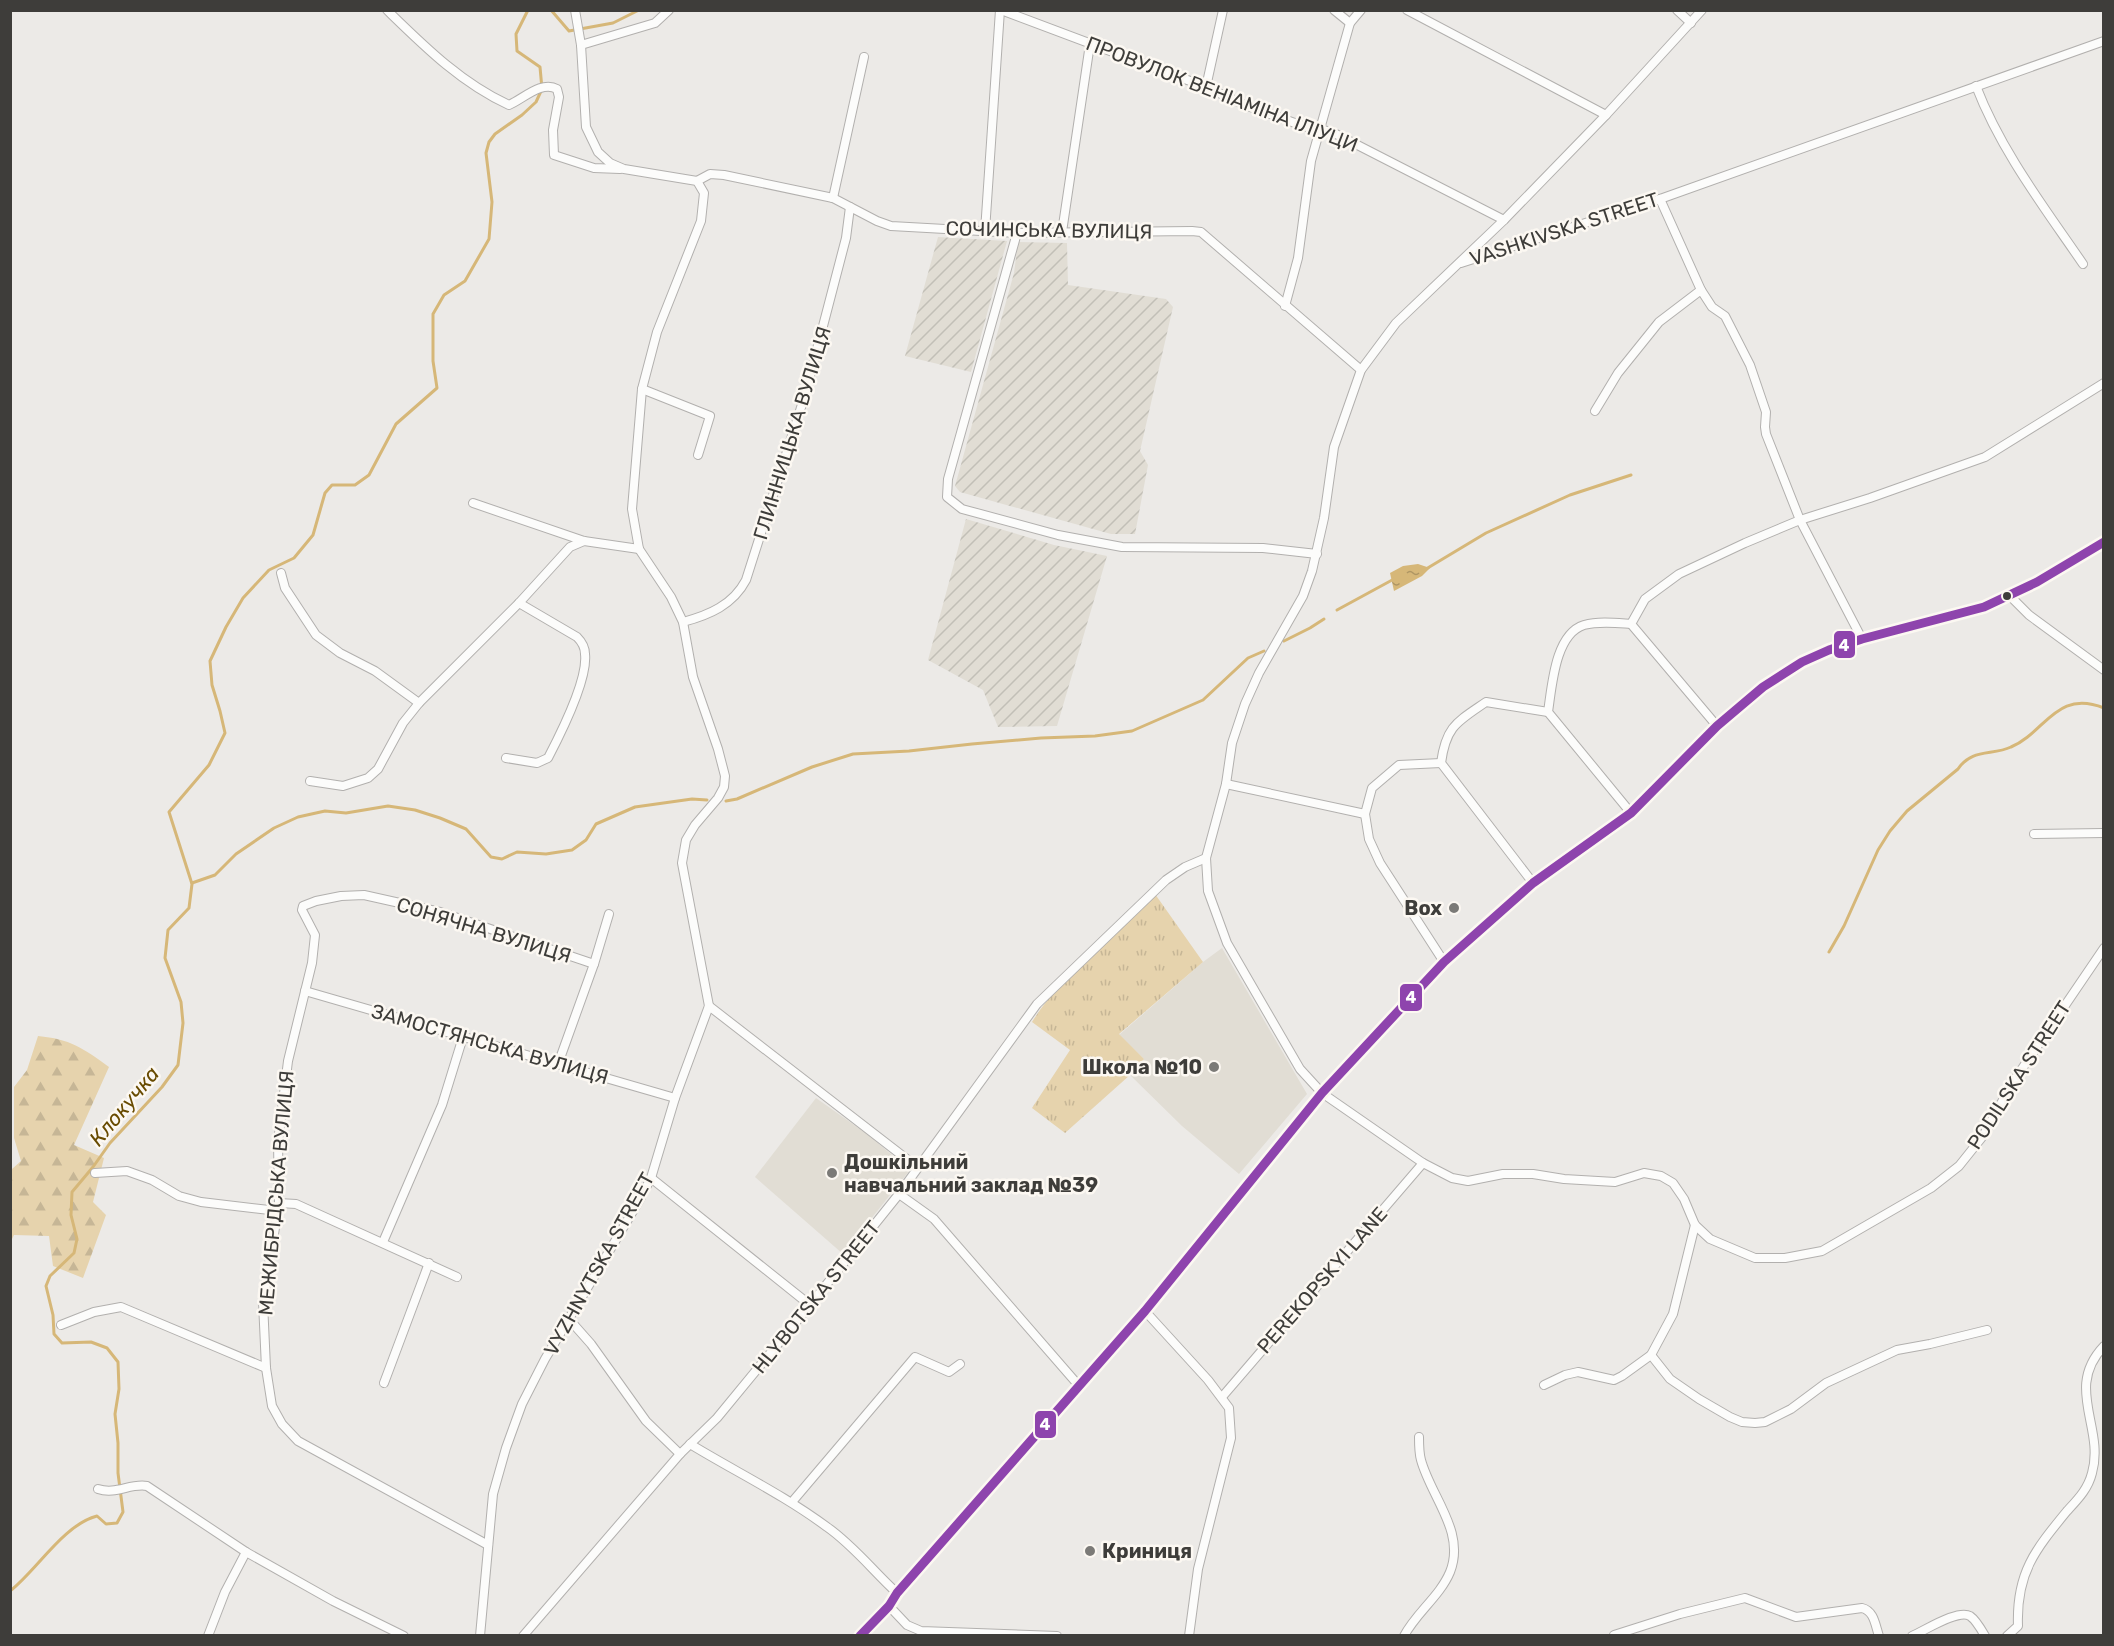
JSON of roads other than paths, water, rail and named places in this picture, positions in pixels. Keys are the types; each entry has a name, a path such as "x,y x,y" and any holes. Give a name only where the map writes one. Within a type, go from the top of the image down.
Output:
{"street":[{"path":"387,10 428,50 498,100 509,105 529,95 537,88 549,86 557,89 560,97 553,130 554,155 594,168 624,169 697,181 704,193 701,221 657,332 642,389 632,509 639,549 671,597 683,622 693,677 725,776 724,787 718,798 695,825 686,840 682,863 709,1006 917,1167"},
{"path":"575,10 580,42 586,128 598,152 610,163 624,169"},
{"path":"580,42 656,23 669,10"},
{"path":"985,231 1000,10"},
{"name":"ПРОВУЛОК ВЕНІАМІНА ІЛІУЦИ","path":"1000,10 1206,87 1245,105 1332,132 1504,220"},
{"path":"1206,87 1223,10"},
{"path":"1334,10 1350,23"},
{"path":"1286,306 1298,258 1311,161 1350,23 1361,10"},
{"path":"1407,10 1606,115"},
{"path":"1677,10 1692,23"},
{"path":"1459,264 1606,115 1702,10"},
{"name":"VASHKIVSKA STREET","path":"1322,1094 1300,1069 1227,943 1208,891 1206,858 1226,784 1232,743 1245,704 1259,673 1303,596 1317,554 1334,447 1361,370 1396,323 1459,264 1659,199 2103,41"},
{"path":"1062,232 1090,44"},
{"path":"832,198 864,57"},
{"path":"1976,86 1996,132 2083,264"},
{"name":"СОЧИНСЬКА ВУЛИЦЯ","path":"697,181 710,174 724,175 832,198 891,226 1017,233 1201,232 1361,370"},
{"path":"1659,199 1701,290 1712,307 1725,316 1750,365 1766,412 1764,427 1766,434 1800,520 1862,639"},
{"name":"ГЛИННИЦЬКА ВУЛИЦЯ","path":"683,622 703,616 728,603 740,592 747,580 805,394 846,238 850,207"},
{"path":"1017,233 948,479 947,497 962,509 1058,535 1122,547 1263,548 1317,554"},
{"path":"1595,411 1618,373 1659,322 1701,290"},
{"path":"1631,624 1646,599 1678,573 1800,520 1985,457 2103,383"},
{"path":"642,389 710,416 698,455"},
{"path":"472,503 584,541 639,549"},
{"path":"310,781 343,786 368,778 378,769 403,723 419,703 519,603 570,547 584,541"},
{"path":"860,1635 888,1606 1145,1311 1322,1094 1444,962 1533,883 1631,813 1717,726 1763,687 1802,662 1862,639 1984,607 2010,596 2103,542"},
{"path":"282,573 285,588 316,635 340,654 375,671 419,703"},
{"path":"2010,596 2029,615 2103,670"},
{"path":"506,758 537,763 548,758 561,734 580,687 586,655 583,643 578,637 519,603"},
{"path":"1548,712 1559,654 1570,635 1584,626 1603,623 1631,624 1717,726"},
{"path":"1533,883 1441,763 1444,742 1457,721 1486,702 1548,712 1631,813"},
{"path":"1441,763 1399,765 1372,788 1365,814 1369,839 1380,863 1444,962"},
{"path":"1226,784 1365,814"},
{"path":"2034,834 2103,833"},
{"name":"HLYBOTSKA STREET","path":"523,1635 680,1455 717,1418 810,1305 899,1194 1037,1004 1166,880 1185,867 1206,858"},
{"name":"СОНЯЧНА ВУЛИЦЯ","path":"303,906 316,901 364,895 440,912 594,964"},
{"name":"МЕЖИБРІДСЬКА ВУЛИЦЯ","path":"303,906 302,910 315,934 312,963 288,1061 278,1142 278,1207 263,1302 266,1368 272,1406 282,1424 298,1441 488,1545"},
{"name":"СОНЯЧНА ВУЛИЦЯ","path":"558,1064 594,964 609,914"},
{"name":"PODILSKA STREET","path":"1322,1094 1423,1163 1452,1178 1468,1181 1503,1174 1533,1174 1563,1179 1615,1182 1644,1173 1661,1176 1673,1183 1684,1199 1695,1224 1710,1239 1755,1258 1785,1258 1822,1251 1944,1179 1959,1166 1983,1136 2013,1082 2103,948"},
{"name":"ЗАМОСТЯНСЬКА ВУЛИЦЯ","path":"304,991 675,1098"},
{"name":"VYZHNYTSKA STREET","path":"480,1635 493,1494 522,1404 568,1318 651,1178 675,1098 709,1006"},
{"path":"383,1242 442,1105 463,1037"},
{"name":"PEREKOPSKYI LANE","path":"1222,1397 1423,1163"},
{"path":"95,1173 127,1171 152,1180 179,1196 201,1202 278,1207 296,1204 457,1277"},
{"path":"651,1178 810,1305"},
{"path":"899,1194 934,1219 1080,1387"},
{"path":"1544,1385 1558,1377 1578,1372 1614,1380 1651,1355 1673,1314 1695,1224"},
{"path":"384,1383 429,1263"},
{"path":"61,1325 94,1312 121,1307 266,1368"},
{"path":"1145,1311 1222,1397 1229,1408 1231,1438 1198,1569 1189,1635"},
{"path":"568,1318 591,1344 646,1420 680,1455"},
{"path":"1651,1355 1670,1378 1699,1399 1730,1417 1742,1422 1755,1423 1765,1422 1791,1409 1826,1383 1897,1350 1987,1330"},
{"path":"2021,1635 2018,1626 2021,1589 2031,1558 2086,1489 2092,1474 2095,1459 2084,1388 2090,1364 2103,1346"},
{"path":"792,1502 915,1357 949,1372 960,1364"},
{"path":"1404,1635 1448,1578 1455,1550 1445,1514 1421,1459 1419,1437"},
{"path":"690,1444 742,1476 792,1502 830,1529 897,1593"},
{"path":"98,1489 106,1492 137,1484 147,1486 246,1552 343,1606 404,1635"},
{"path":"208,1635 225,1592 246,1552"},
{"path":"1614,1635 1680,1614 1745,1598 1796,1617 1868,1609 1879,1635"},
{"path":"888,1606 907,1625 921,1631 1057,1635"},
{"path":"1912,1635 1954,1615 1962,1614 1973,1619 1985,1635"},
{"path":"2007,1635 2018,1626"}],"water":[{"path":"1418,564 1430,568 1422,576 1394,591 1390,573 1403,566"}],"waterway":[{"name":"Клокучка","path":"10,1591 73,1529 97,1516 106,1524 117,1523 123,1512 118,1473 115,1414 119,1389 118,1362 107,1348 91,1342 62,1343 54,1334 53,1315 46,1286 50,1276 74,1253 77,1239 71,1215 72,1192 110,1143 162,1087 178,1065 183,1023 181,1002 165,958 168,930 189,908 192,884 169,812 209,765 225,733 212,685 210,661 243,598 269,570 294,558 313,535 325,493 332,485 355,485 369,475 396,424 437,388 433,361 433,314 444,295 465,281 489,239 492,202 486,153 489,142 495,134 536,102 542,89 540,67 517,51 516,34 528,10"},
{"path":"551,10 569,31 613,23 639,10"},
{"path":"1426,569 1486,533 1570,495 1631,475"},
{"path":"1337,610 1394,579"},
{"path":"1284,641 1324,619"},
{"path":"726,801 737,799 812,767 853,754 1041,738 1095,736 1132,731 1203,700 1248,658 1264,651"},
{"path":"1829,952 1844,926 1878,850 1907,811 1970,758 2011,747 2034,732 2063,708 2074,704 2088,704 2104,708"},
{"path":"192,883 215,875 236,854 274,828 298,817 325,811 346,813 388,806 415,810 466,829 491,857 502,859 517,852 546,854 572,850 586,840 596,824 635,807 692,799 707,800"}],"place":[{"name":"Box","path":"1454,908"},
{"name":"Школа №10","path":"1214,1067"},
{"name":"Дошкільний навчальний заклад №39","path":"832,1173"},
{"name":"Криниця","path":"1090,1551"}]}
